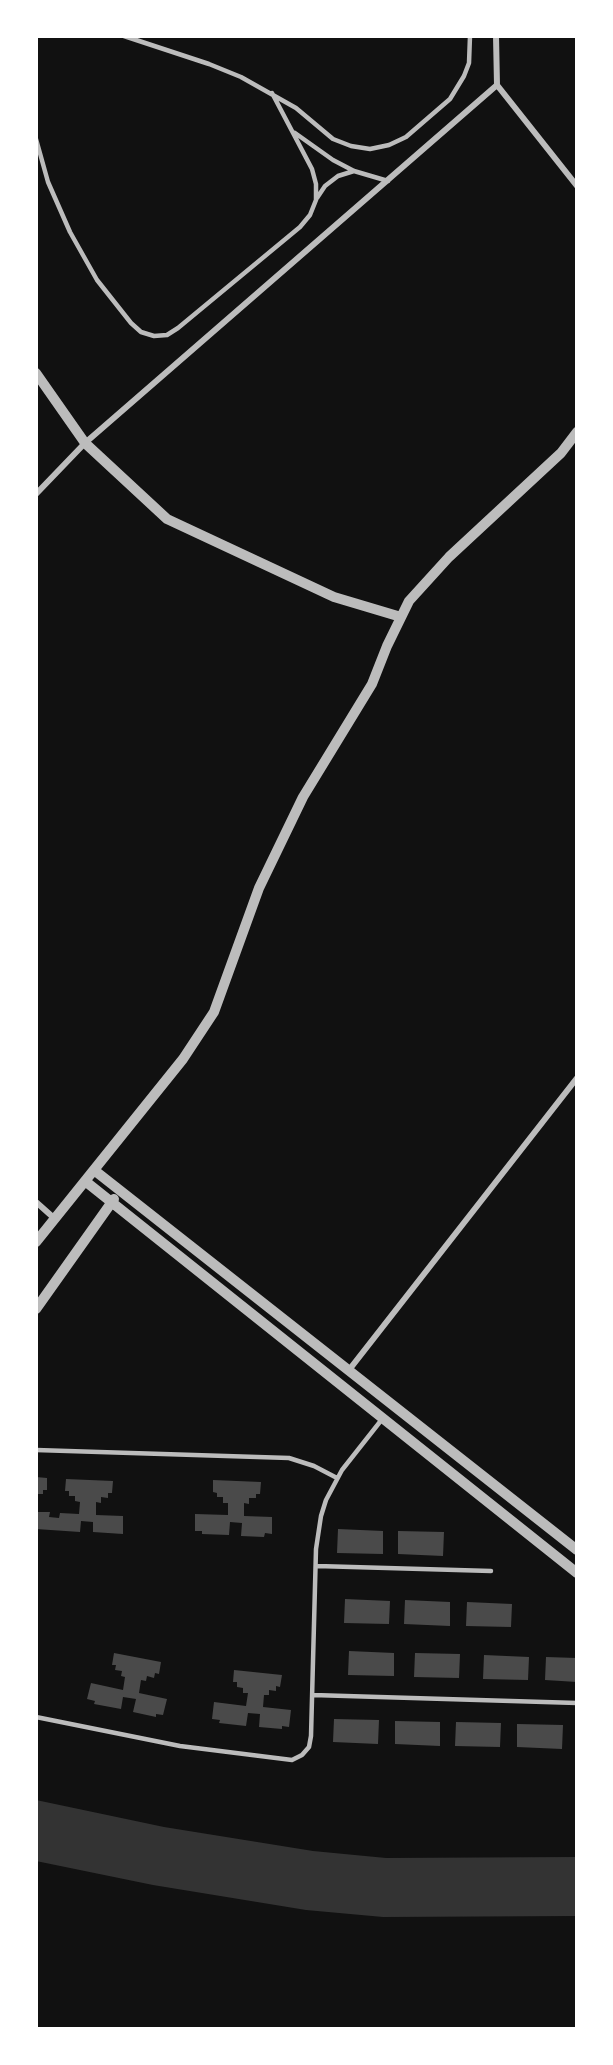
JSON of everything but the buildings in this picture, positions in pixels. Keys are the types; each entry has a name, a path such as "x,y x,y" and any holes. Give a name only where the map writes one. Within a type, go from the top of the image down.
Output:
{"street":[{"path":"496,36 497,85 577,186"},
{"path":"36,494 85,444 497,85"},
{"path":"36,373 85,444 167,519 334,597 401,617"},
{"path":"36,1242 183,1059 214,1012 259,888 303,797 372,684 387,646 410,601 449,557 561,453 577,432"},
{"path":"349,1370 577,1078"},
{"path":"94,1170 577,1550"},
{"path":"85,1181 577,1573"},
{"path":"36,1308 120,1191"},
{"path":"36,1202 54,1218"}],"lane":[{"path":"124,36 241,77 296,108 333,139 351,146 370,149 389,146 406,137 450,99 458,88 469,63 470,36"},
{"path":"272,93 312,170 316,184 316,200"},
{"path":"293,132 333,160 354,171 388,181"},
{"path":"36,139 48,182 70,232 98,280 131,323 141,332 154,336 167,335 178,328 300,227 325,186 338,176 354,171"},
{"path":"36,1717 180,1746 292,1760 302,1755 309,1747 313,1695 317,1532 326,1500 337,1478 383,1418"},
{"path":"36,1450 289,1458 314,1466 337,1478"},
{"path":"316,1566 491,1571"},
{"path":"313,1695 577,1703"}],"shaded area":[{"path":"36,1800 164,1827 313,1851 386,1858 577,1857 577,1916 383,1917 306,1910 153,1885 36,1861"}]}
